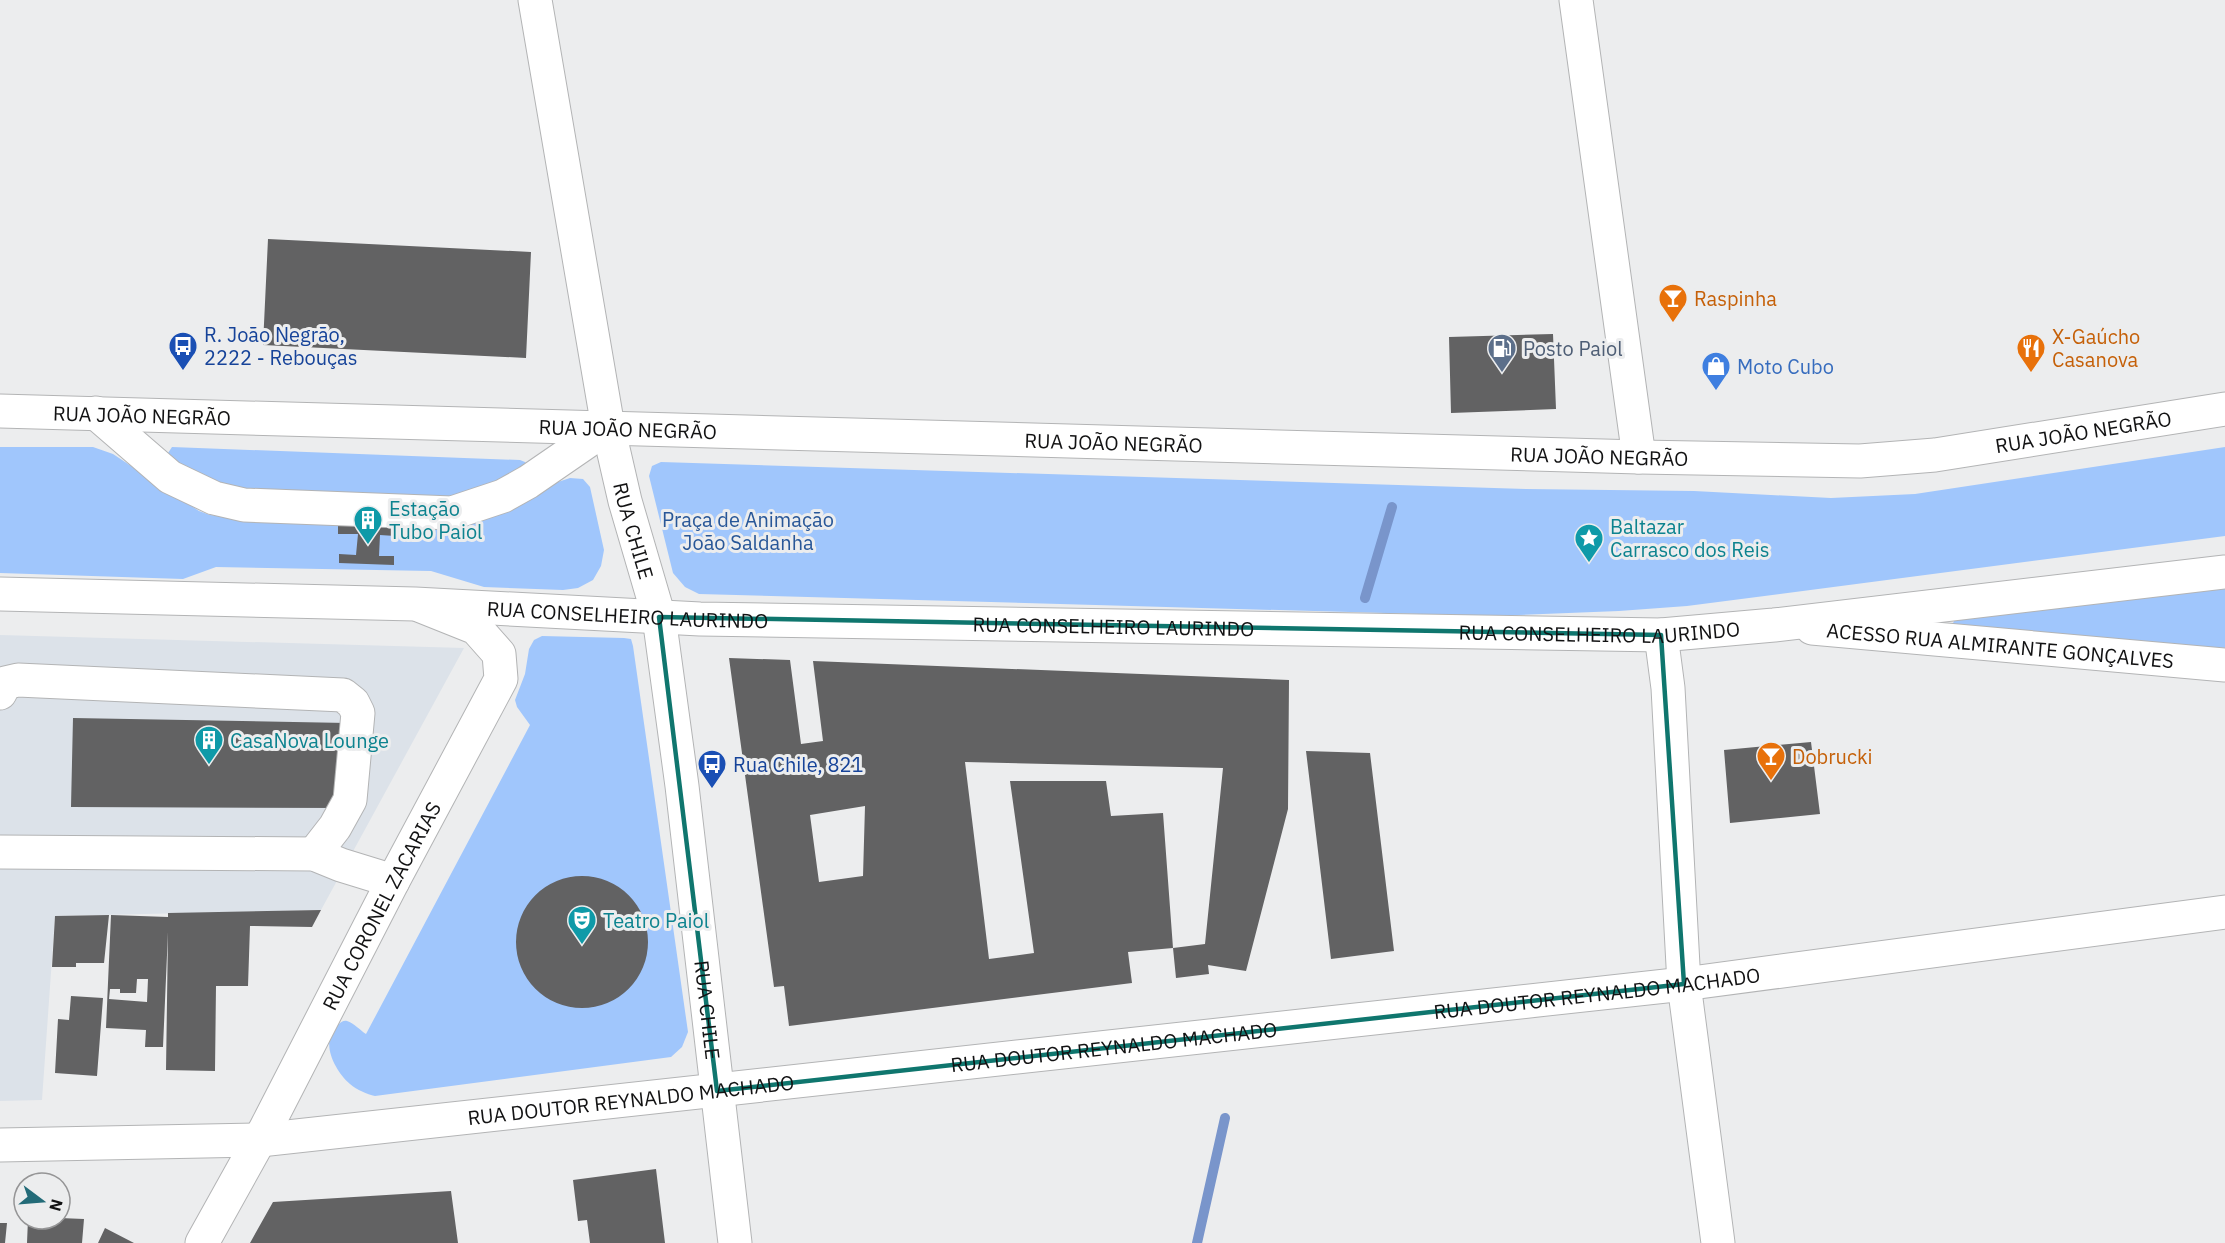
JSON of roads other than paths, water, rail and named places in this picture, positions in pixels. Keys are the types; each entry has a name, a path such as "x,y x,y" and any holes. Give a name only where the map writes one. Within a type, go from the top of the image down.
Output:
{"main road":[{"name":"RUA CHILE","path":"535,0 608,427 659,617 682,786 735,1243"},
{"path":"1576,0 1639,457"},
{"name":"RUA JOÃO NEGRÃO","path":"0,411 1639,457 1860,461 1924,456 2225,409"},
{"path":"96,413 170,477 214,498 244,506 452,513 503,496 528,482 608,427"},
{"name":"RUA CONSELHEIRO LAURINDO","path":"0,594 415,604 659,617 1661,635 2225,572"},
{"name":"RUA CORONEL ZACARIAS","path":"202,1243 260,1140 393,881 501,680 500,654 476,628 415,604"},
{"name":"ACESSO RUA ALMIRANTE GONÇALVES","path":"1774,624 2225,665"},
{"path":"1661,635 1668,688 1684,984 1718,1243"},
{"path":"0,693 5,683 18,680 343,695 353,702 358,712 350,800 335,827 314,854"},
{"path":"0,852 314,854 393,881"},
{"name":"RUA DOUTOR REYNALDO MACHADO","path":"0,1144 260,1140 1684,984 2225,912"}],"waterway":[{"path":"1365,598 1392,507"},
{"path":"1197,1243 1225,1118"}],"place":[{"name":"Raspinha","path":"1673,324"},
{"name":"R. João Negrão, 2222 - Rebouças","path":"183,372"},
{"name":"Posto Paiol","path":"1502,374"},
{"name":"X-Gaúcho Casanova","path":"2031,374"},
{"name":"Moto Cubo","path":"1716,392"},
{"name":"Estação Tubo Paiol","path":"368,546"},
{"name":"Baltazar Carrasco dos Reis","path":"1589,564"},
{"name":"CasaNova Lounge","path":"209,766"},
{"name":"Dobrucki","path":"1771,782"},
{"name":"Rua Chile, 821","path":"712,790"},
{"name":"Teatro Paiol","path":"582,946"}],"park label":[{"name":"Praça de Animação João Saldanha","path":"748,530"}]}
